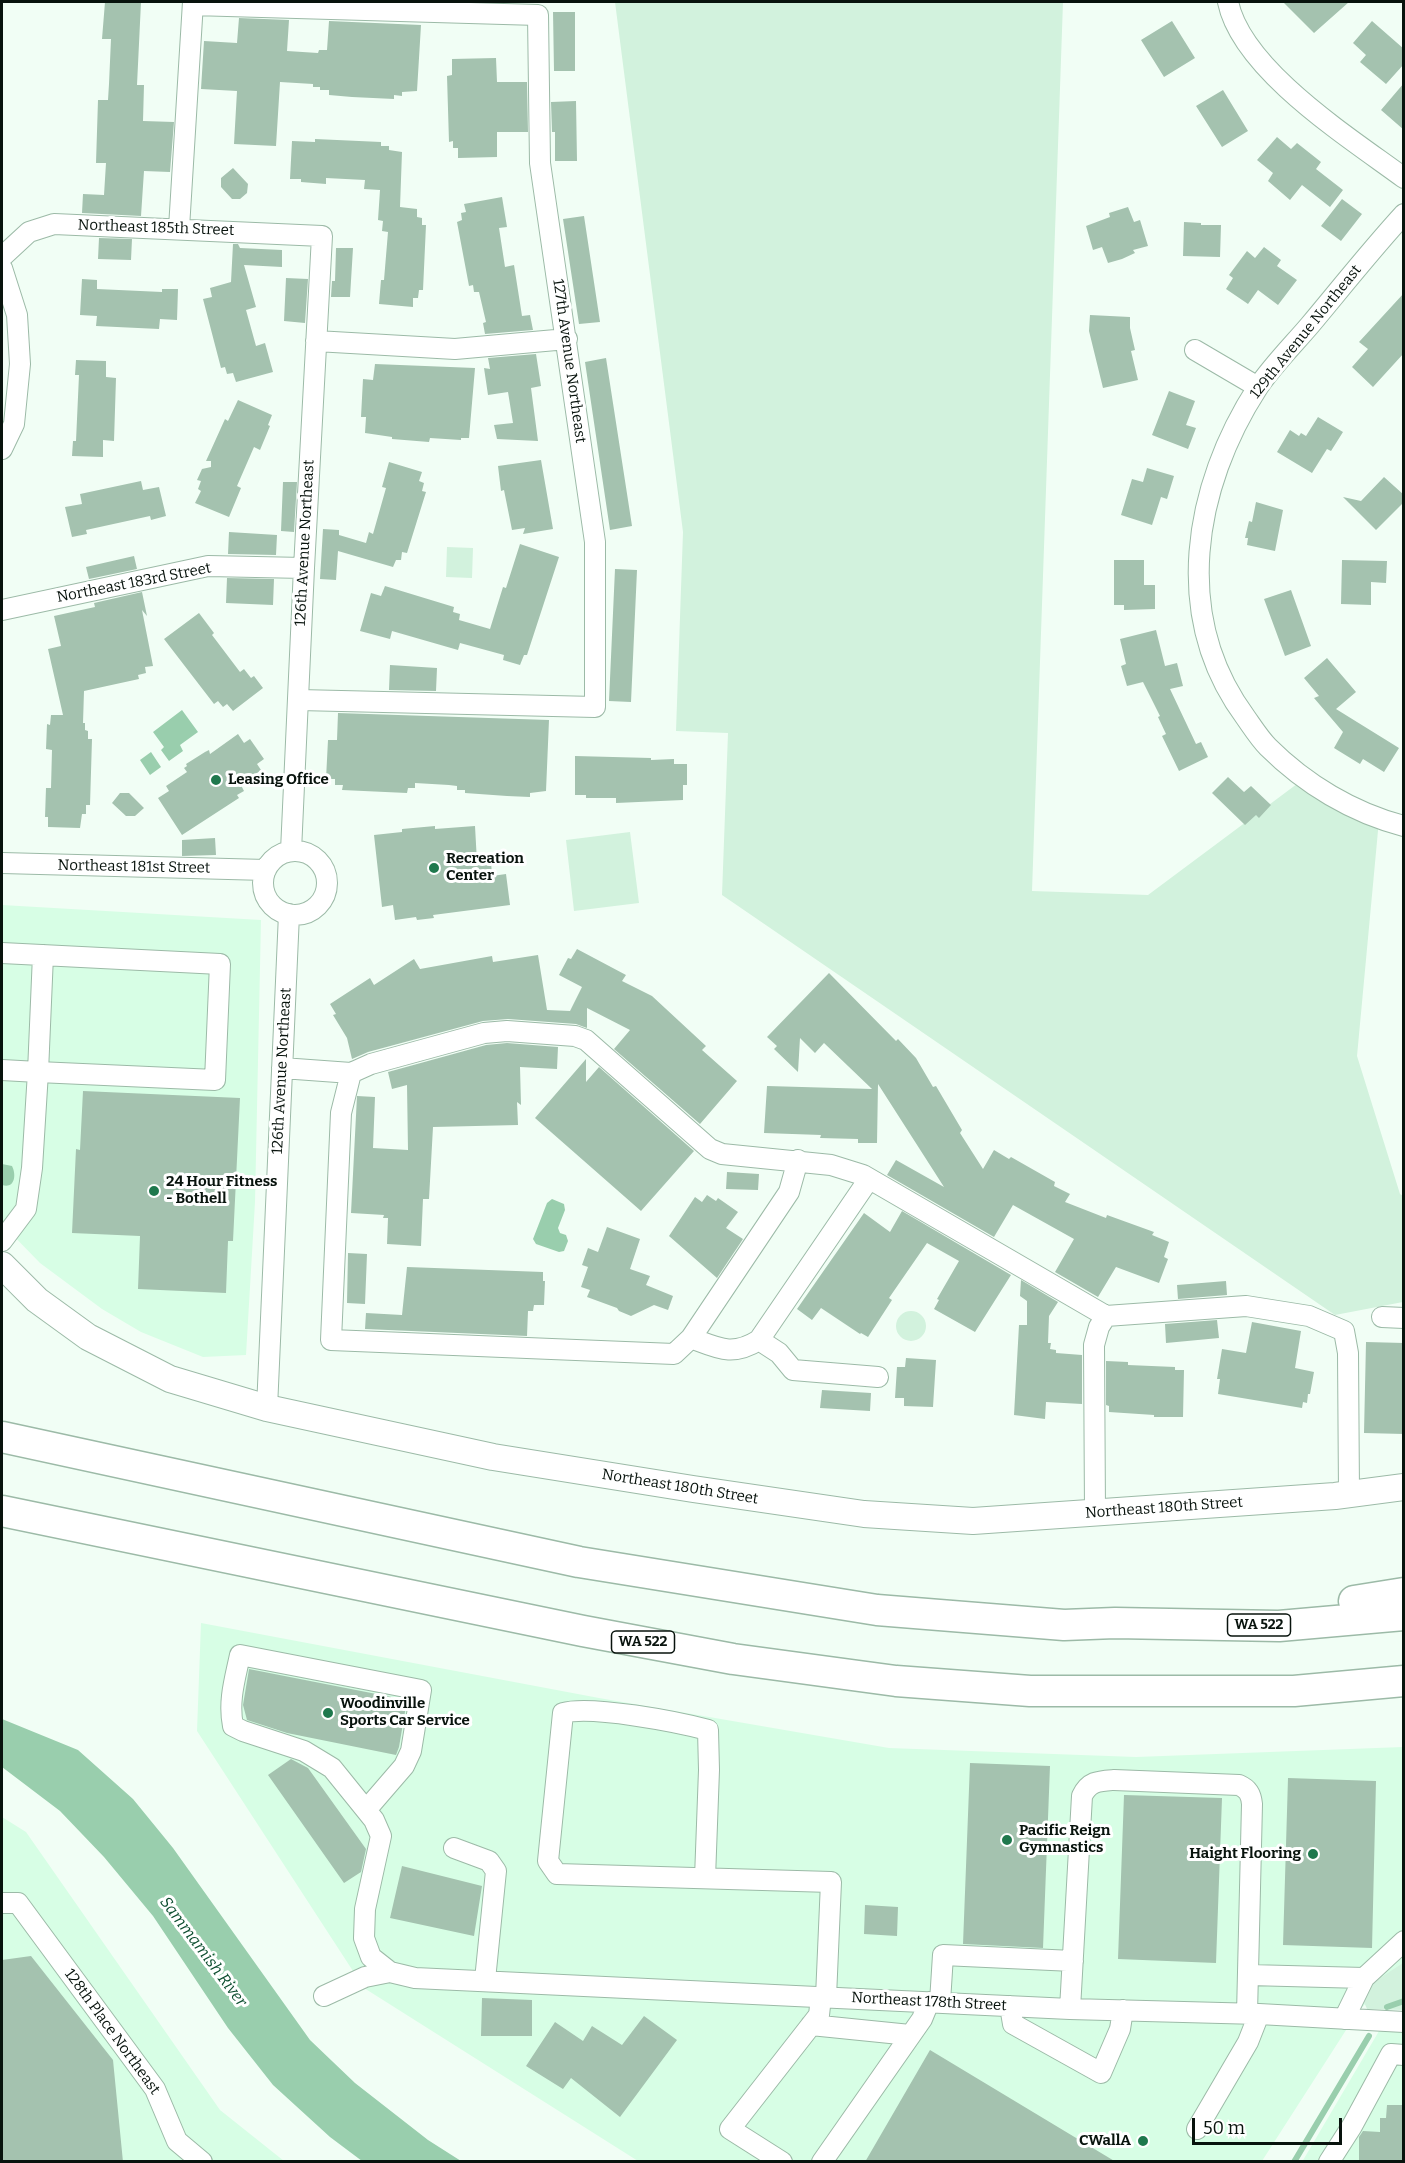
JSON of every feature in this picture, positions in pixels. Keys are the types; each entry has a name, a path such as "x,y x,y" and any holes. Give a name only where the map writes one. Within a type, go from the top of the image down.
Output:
{"highway":[{"name":"WA 522","path":"2,1437 579,1562 877,1610 1064,1624 1279,1626 1404,1615"},
{"name":"WA 522","path":"2,1511 583,1631 745,1661 896,1681 1030,1691 1294,1691 1404,1681"},
{"path":"1115,1623 1310,1607 1404,1593"},
{"path":"1294,1691 1379,1702 1404,1701"}],"main road":[{"name":"Northeast 180th Street","path":"2,1265 37,1300 88,1337 170,1379 267,1408 493,1457 693,1489 864,1514 974,1521 1349,1494 1404,1487"}],"street":[{"path":"1228,2 1230,13 1255,55 1296,97 1404,178"},
{"path":"179,228 193,3"},
{"name":"127th Avenue Northeast","path":"193,3 538,15 540,163 596,542 595,707 299,700"},
{"name":"129th Avenue Northeast","path":"1404,214 1258,387 1220,456 1202,518 1198,582 1206,638 1222,682 1267,746 1305,778 1336,799 1379,820 1404,826"},
{"name":"Northeast 185th Street","path":"2,257 29,232 54,224 322,236"},
{"name":"126th Avenue Northeast","path":"291,851 322,236"},
{"path":"2,268 17,315 20,364 14,424 2,449"},
{"path":"316,341 455,349 567,339"},
{"path":"1195,350 1258,387"},
{"name":"Northeast 183rd Street","path":"2,610 208,566 304,568"},
{"path":"291,851 303,852 314,857 322,865 327,880 324,896 317,906 303,913 290,914 277,908 266,896 263,885 266,870 276,857 291,851"},
{"name":"Northeast 181st Street","path":"2,863 266,870"},
{"name":"126th Avenue Northeast","path":"267,1408 290,914"},
{"path":"2,953 220,964 215,1080 2,1070"},
{"path":"2,1241 26,1209 32,1168 43,955"},
{"path":"282,1068 351,1073 371,1064 484,1034 507,1031 575,1036 586,1040 710,1149 722,1154 831,1165 869,1179 1106,1316 1246,1306 1309,1316 1344,1330 1348,1353 1349,1494"},
{"path":"351,1073 342,1113 331,1340 674,1354 691,1338 789,1192 798,1160"},
{"path":"691,1338 725,1350 745,1349 759,1341 869,1179"},
{"path":"1095,1512 1094,1345 1099,1327 1106,1316"},
{"path":"1382,1317 1404,1318"},
{"path":"759,1341 779,1353 793,1370 878,1377"},
{"path":"366,1810 404,1766 411,1751 421,1690 240,1655 231,1696 230,1713 233,1726 304,1751 332,1768 374,1820 381,1836 365,1909 364,1938 371,1957 390,1972"},
{"path":"705,1878 709,1770 708,1730 684,1723 599,1712 578,1710 563,1713 548,1860 557,1874 831,1882 823,1997 819,2015 730,2129 782,2162"},
{"path":"1070,2009 1082,1796 1086,1788 1090,1783 1107,1780 1239,1785 1245,1788 1251,1795 1252,1804 1249,1975 1253,2014 1248,2042 1197,2129"},
{"path":"454,1848 489,1862 496,1871 485,1980"},
{"name":"128th Place Northeast","path":"10,1903 155,2089 177,2141 202,2162"},
{"path":"1344,2019 1364,1978 1404,1941"},
{"path":"822,2162 934,2002 943,1955 1073,1961"},
{"path":"324,1996 365,1977 390,1972"},
{"name":"Northeast 178th Street","path":"390,1972 415,1978 1401,2022"},
{"path":"1249,1975 1364,1978"},
{"path":"1010,2006 1013,2024 1101,2073 1120,2029 1123,2010"},
{"path":"1329,2162 1352,2126 1391,2054 1400,2055 1401,2022"},
{"path":"811,2025 910,2035"}],"shaded area":[{"path":"615,2 1063,2 1032,891 1148,895 1305,778 1379,820 1357,1056 1400,1194 1403,1196 1403,1302 1335,1315 722,895 728,733 676,731 683,532"},
{"path":"447,547 473,548 472,578 446,577"},
{"path":"630,832 639,903 574,911 566,840"},
{"path":"2,905 261,920 255,1202 246,1355 203,1357 141,1332 102,1309 40,1263 2,1224"},
{"path":"911,1311 922,1315 926,1326 922,1337 911,1341 900,1337 896,1326 900,1315"},
{"path":"201,1623 599,1698 889,1748 1136,1757 1403,1747 1403,1963 1357,2013 1262,2161 638,2161 364,1988 197,1731"},
{"path":"2,1817 26,1832 220,2110 284,2161 2,2161"},
{"path":"1403,1963 1403,2010 1367,2009 1364,2002 1365,1993 1377,1980"},
{"path":"1379,2031 1403,2032 1403,2161 1302,2162"}],"water":[{"path":"182,710 198,732 180,745 183,751 169,761 161,750 164,747 153,732"},
{"path":"151,752 161,767 150,775 140,760"},
{"path":"2,1164 12,1166 13,1170 13,1181 6,1186 2,1185"},
{"path":"552,1199 564,1204 565,1210 558,1228 560,1233 566,1235 568,1241 564,1251 559,1252 536,1244 533,1239 547,1203"},
{"name":"Sammamish River","path":"2,1719 78,1750 133,1799 173,1848 310,2040 355,2083 428,2140 461,2161 362,2161 330,2137 273,2085 228,2028 153,1916 104,1857 60,1811 2,1767"}],"building":[{"path":"105,2 141,2 137,85 144,85 143,121 174,122 170,172 144,171 141,216 82,213 83,194 104,195 106,163 96,163 98,100 108,100 109,84 111,39 102,39"},
{"path":"1283,2 1349,2 1314,33"},
{"path":"553,12 575,12 575,71 554,71"},
{"path":"239,18 289,20 287,51 318,53 319,50 327,50 329,21 421,25 417,91 402,92 402,96 394,95 394,99 352,97 329,95 329,90 320,90 320,87 313,87 313,84 280,82 276,146 234,144 237,91 201,89 204,41 237,43"},
{"path":"1172,21 1195,58 1164,77 1141,40"},
{"path":"1372,21 1404,49 1404,64 1386,84 1360,62 1366,55 1353,43"},
{"path":"496,58 497,82 527,82 528,132 497,132 497,157 458,158 458,148 453,148 453,141 449,142 447,76 452,75 452,59"},
{"path":"1404,83 1404,130 1381,110"},
{"path":"1223,90 1248,131 1222,147 1196,106"},
{"path":"576,101 577,161 555,161 555,132 552,132 551,102"},
{"path":"1277,137 1291,149 1297,143 1321,162 1316,169 1343,190 1330,207 1302,185 1290,200 1268,181 1273,173 1257,160"},
{"path":"315,139 381,142 381,146 389,146 389,150 402,152 400,207 417,209 417,217 422,218 422,225 426,225 423,290 419,290 418,298 413,298 413,307 379,304 381,280 384,280 388,232 382,231 383,221 378,220 380,190 364,189 365,180 326,178 326,184 290,179 292,141 315,142"},
{"path":"233,168 248,184 247,193 240,199 232,199 221,187 221,178"},
{"path":"502,197 507,227 499,228 505,267 514,265 522,316 530,315 533,330 485,334 483,323 486,322 479,292 474,292 473,285 469,286 457,222 462,220 461,213 466,212 464,204"},
{"path":"1342,199 1362,214 1341,241 1321,226"},
{"path":"1128,207 1134,222 1140,220 1148,246 1133,250 1135,253 1108,263 1102,247 1093,250 1086,226 1110,217 1109,213"},
{"path":"584,216 600,322 579,324 563,219"},
{"path":"1184,222 1221,225 1220,257 1183,256"},
{"path":"99,238 132,239 131,260 98,259"},
{"path":"233,244 238,244 240,248 282,250 282,267 244,265 256,307 246,310 256,346 265,343 273,372 236,382 233,373 227,374 225,367 221,368 203,299 212,297 210,288 231,282"},
{"path":"1264,247 1281,260 1277,266 1297,280 1278,305 1258,290 1248,304 1226,289 1233,278 1229,275 1247,251 1255,258"},
{"path":"336,248 353,248 350,297 331,297 332,281 335,281"},
{"path":"286,278 308,279 305,323 284,321"},
{"path":"82,279 97,280 97,289 162,292 162,289 178,289 177,320 160,319 159,329 96,326 97,316 80,315"},
{"path":"1404,293 1404,353 1373,387 1352,367 1368,349 1359,342"},
{"path":"1090,315 1130,317 1135,350 1131,351 1138,380 1103,388 1089,331"},
{"path":"536,354 541,386 531,388 538,441 497,439 494,425 513,423 508,392 488,395 484,368 490,369 488,358"},
{"path":"606,358 632,526 610,530 585,362"},
{"path":"76,360 106,361 106,377 116,378 114,441 103,440 103,457 72,456 73,441 76,441 79,375 75,375"},
{"path":"375,364 475,368 469,438 461,438 461,440 430,438 429,442 392,439 392,437 365,433 366,417 361,417 363,379 373,380"},
{"path":"1169,391 1195,401 1186,425 1196,428 1188,449 1152,435"},
{"path":"238,400 272,415 260,450 254,447 237,486 241,488 229,517 195,503 201,491 198,489 201,481 197,480 202,469 211,467 211,461 206,461 225,419 228,421"},
{"path":"1318,417 1343,432 1331,451 1327,449 1312,473 1277,452 1290,430 1299,436 1301,433 1306,436"},
{"path":"541,460 553,529 523,534 525,528 512,530 504,490 501,491 498,466"},
{"path":"389,462 422,472 419,481 424,483 422,491 426,492 407,553 402,552 401,560 396,560 393,567 338,551 336,580 320,579 323,529 339,530 339,535 366,543 369,532 373,534 386,488 382,487"},
{"path":"1147,468 1174,476 1167,499 1161,497 1152,525 1121,515 1132,479 1143,482"},
{"path":"1384,477 1404,495 1404,502 1376,530 1343,497 1361,501"},
{"path":"141,481 143,490 159,487 166,516 151,520 150,516 86,530 87,534 72,537 65,507 82,504 80,494"},
{"path":"283,482 297,482 294,532 281,531"},
{"path":"1256,502 1283,510 1275,551 1247,545 1248,538 1245,538 1249,521 1252,522"},
{"path":"229,532 277,535 276,555 228,554"},
{"path":"520,544 559,557 527,655 524,655 520,665 503,660 504,655 460,643 458,650 392,631 390,639 360,631 371,593 381,596 385,586 454,607 453,612 460,614 459,620 490,629"},
{"path":"134,556 137,569 89,579 86,567"},
{"path":"1114,560 1144,560 1144,585 1155,585 1155,609 1124,610 1124,605 1114,605"},
{"path":"1342,560 1387,561 1386,583 1371,582 1371,605 1341,604"},
{"path":"615,569 637,570 631,702 609,701"},
{"path":"227,578 274,579 273,605 226,603"},
{"path":"1291,590 1311,646 1285,656 1264,599"},
{"path":"142,592 147,616 142,610 153,666 145,667 146,673 138,675 139,679 84,691 83,723 85,723 85,730 88,731 88,739 92,739 90,805 86,805 86,814 82,814 80,828 48,827 48,817 45,817 46,788 51,788 52,750 46,749 47,724 50,725 51,715 63,715 48,649 61,646 54,616 95,607 94,603"},
{"path":"199,613 214,633 212,635 240,672 244,669 251,678 254,676 263,688 233,711 227,704 223,707 218,701 214,704 164,639"},
{"path":"1156,630 1165,666 1177,663 1183,686 1170,689 1196,744 1201,742 1208,757 1179,771 1162,736 1166,734 1158,717 1160,716 1143,682 1127,686 1121,666 1126,664 1120,639"},
{"path":"1327,658 1356,692 1336,709 1399,748 1384,772 1363,759 1360,764 1334,748 1343,732 1314,698 1319,696 1304,678"},
{"path":"390,665 437,668 436,691 389,690"},
{"path":"338,713 549,720 546,791 530,793 530,797 507,796 465,793 465,790 457,790 457,786 415,783 415,788 408,788 407,793 342,790 343,785 335,785 335,779 326,779 328,740 337,740"},
{"name":"Leasing Office","path":"238,734 244,743 250,739 264,759 257,764 261,770 241,785 244,791 237,795 239,798 182,835 158,798 169,791 166,786 187,772 184,768 186,764 209,750 210,754"},
{"path":"575,756 674,759 674,764 687,764 687,785 683,785 683,800 616,803 616,798 586,798 586,795 575,795"},
{"path":"1228,777 1244,792 1251,786 1271,805 1259,818 1256,815 1245,825 1212,793"},
{"path":"120,793 129,793 144,808 135,816 126,816 112,803"},
{"name":"Recreation Center","path":"435,826 435,829 475,826 477,862 491,861 492,876 506,874 510,905 433,915 434,918 417,920 416,917 395,920 393,905 382,907 374,835 402,832 402,829"},
{"path":"215,838 216,855 182,856 182,840"},
{"path":"577,949 626,975 622,981 652,996 706,1046 702,1050 737,1081 700,1124 614,1049 630,1030 587,1008 587,1028 576,1024 508,1019 483,1021 368,1052 352,1059 347,1038 333,1015 336,1014 330,1004 370,978 374,985 414,959 420,969 492,956 493,962 538,955 547,1010 570,1011 582,987 559,975 568,958 571,959"},
{"path":"829,973 896,1041 898,1039 916,1058 933,1087 936,1086 962,1130 960,1133 983,1169 994,1150 1055,1182 1054,1186 1070,1194 1065,1202 1106,1218 1107,1215 1154,1232 1152,1235 1169,1242 1164,1257 1168,1259 1159,1283 1116,1267 1098,1297 1055,1272 1074,1239 1013,1205 994,1237 887,1175 896,1160 944,1187 878,1084 877,1143 858,1143 858,1139 820,1138 821,1135 764,1133 767,1086 872,1089 824,1043 815,1053 800,1038 798,1072 774,1049 777,1046 767,1037"},
{"path":"507,1043 558,1047 557,1069 520,1067 521,1105 517,1102 518,1125 433,1127 429,1199 423,1199 421,1246 387,1244 388,1218 383,1218 384,1215 351,1213 357,1096 375,1097 373,1148 408,1150 407,1085 392,1089 388,1072 486,1045"},
{"path":"586,1059 586,1082 599,1067 694,1151 641,1211 535,1118"},
{"name":"24 Hour Fitness - Bothell","path":"83,1091 240,1098 233,1241 228,1241 226,1293 138,1289 140,1236 72,1233 76,1149 80,1150"},
{"path":"727,1172 759,1174 758,1190 726,1189"},
{"path":"707,1195 716,1201 718,1198 738,1212 726,1228 743,1239 717,1278 669,1236 695,1197 702,1202"},
{"path":"902,1211 1011,1275 975,1332 934,1309 939,1300 937,1299 959,1261 927,1243 889,1298 892,1300 868,1337 821,1308 812,1320 797,1309 864,1213 890,1232"},
{"path":"607,1227 640,1239 630,1269 650,1276 646,1285 673,1296 668,1310 654,1305 631,1316 587,1297 590,1290 581,1287 588,1267 582,1265 588,1248 598,1252"},
{"path":"348,1253 367,1254 365,1304 347,1303"},
{"path":"407,1267 543,1272 544,1305 534,1305 533,1311 528,1311 527,1336 365,1329 366,1313 402,1315"},
{"path":"1021,1280 1058,1302 1049,1316 1048,1343 1051,1343 1050,1349 1056,1350 1056,1353 1082,1355 1082,1404 1046,1402 1045,1419 1014,1415 1019,1325 1027,1325 1027,1301 1020,1296"},
{"path":"1226,1281 1227,1295 1178,1299 1177,1285"},
{"path":"1217,1320 1219,1338 1166,1343 1165,1324"},
{"path":"1252,1322 1301,1331 1295,1368 1314,1372 1307,1403 1303,1402 1302,1408 1218,1394 1220,1379 1217,1379 1222,1349 1246,1353"},
{"path":"1366,1342 1404,1343 1404,1434 1364,1433"},
{"path":"906,1358 936,1360 933,1407 904,1406 904,1398 895,1398 897,1367 905,1367"},
{"path":"1106,1361 1128,1362 1128,1365 1175,1367 1175,1370 1184,1370 1183,1417 1154,1417 1154,1415 1109,1412 1109,1406 1106,1405"},
{"path":"822,1390 871,1393 870,1411 820,1408"},
{"path":"249,1669 407,1700 396,1755 287,1733 247,1720 243,1705"},
{"path":"291,1759 308,1768 366,1849 361,1872 344,1883 268,1775"},
{"name":"Pacific Reign Gymnastics","path":"970,1763 1050,1766 1043,1948 963,1944"},
{"path":"1288,1778 1376,1781 1372,1948 1283,1945"},
{"path":"1124,1795 1222,1798 1216,1963 1118,1959"},
{"path":"402,1866 482,1886 474,1936 390,1918"},
{"path":"865,1905 898,1907 897,1936 864,1934"},
{"path":"31,1956 113,2060 123,2162 2,2162 2,1960"},
{"path":"482,1998 532,2000 532,2036 481,2036"},
{"path":"644,2016 677,2040 620,2117 571,2078 563,2089 526,2066 555,2022 583,2041 592,2026 622,2045"},
{"path":"930,2050 1116,2162 865,2162"},
{"path":"1387,2105 1404,2105 1404,2162 1359,2162 1359,2137 1363,2131 1380,2132 1380,2118 1386,2118"}],"waterway":[{"path":"1387,2007 1404,2001"},
{"path":"1294,2162 1369,2036"}],"place":[{"name":"Leasing Office","path":"216,780"},
{"name":"Recreation Center","path":"434,868"},
{"name":"24 Hour Fitness - Bothell","path":"154,1191"},
{"name":"Woodinville Sports Car Service","path":"328,1713"},
{"name":"Pacific Reign Gymnastics","path":"1007,1840"},
{"name":"Haight Flooring","path":"1313,1854"},
{"name":"CWallA","path":"1143,2141"}]}
